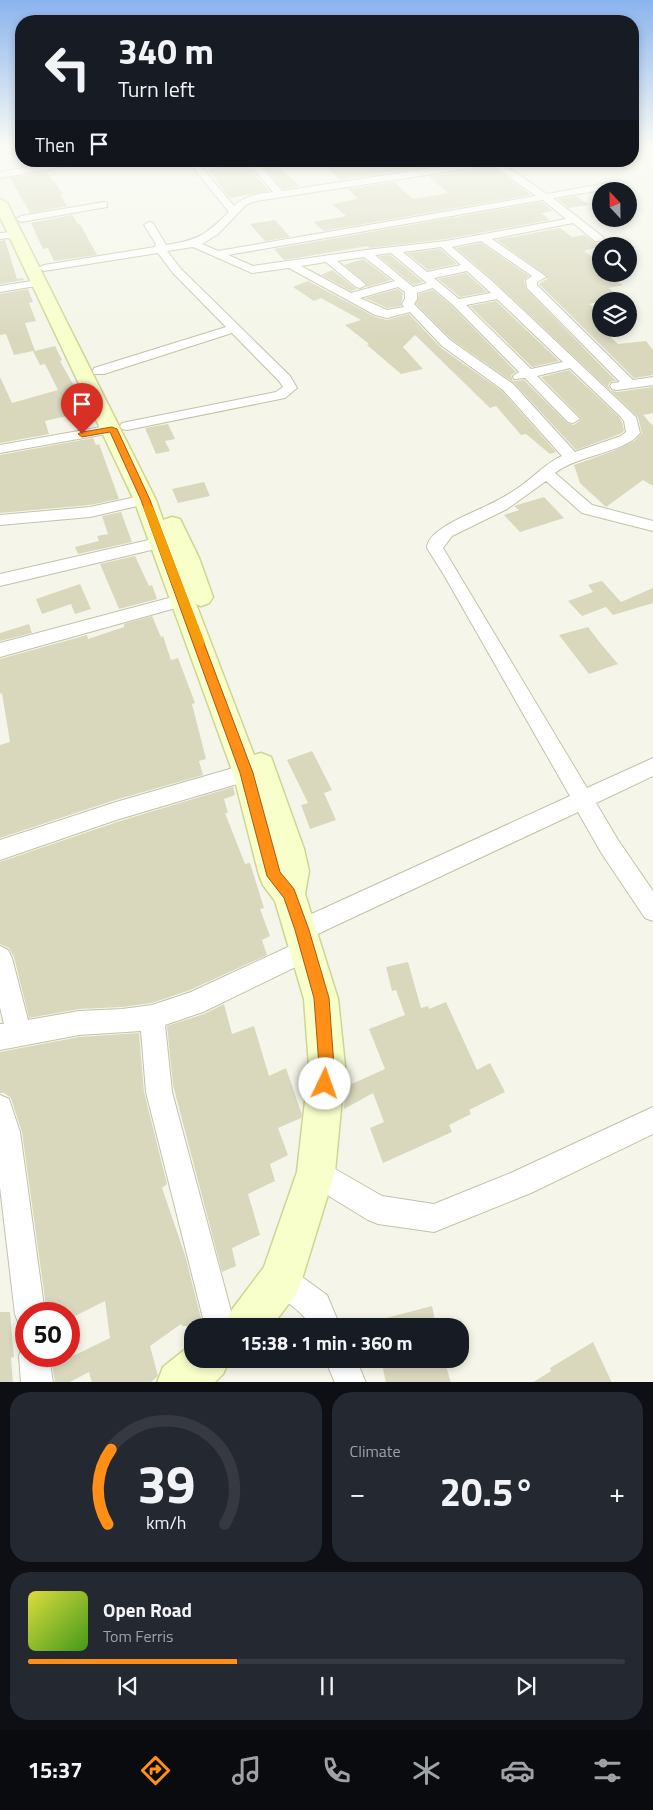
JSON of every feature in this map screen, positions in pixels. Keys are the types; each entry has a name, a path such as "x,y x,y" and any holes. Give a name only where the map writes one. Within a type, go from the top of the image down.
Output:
{"main road":[{"path":"4,212 12,230 99,371 247,773 274,876 289,894 321,998 327,1066 316,1172 281,1279 252,1318"},
{"path":"8,212 12,230"},
{"path":"41,276 188,558 289,849 294,871 289,894"},
{"path":"179,1382 197,1368"}],"street":[{"path":"12,230 74,212"},
{"path":"0,289 41,276 160,249 194,244 214,232 234,212"},
{"path":"218,254 460,212"},
{"path":"565,212 596,237"},
{"path":"194,244 246,269 252,270 366,253 444,245 575,220"},
{"path":"0,449 120,428 280,395 290,388 289,383 177,271 160,249 161,244 148,225"},
{"path":"483,238 540,277 532,280 531,286 630,384"},
{"path":"444,245 488,283 631,420 633,433 626,439 560,462 535,483 502,506 441,536 435,544 435,548 584,798 610,847 650,899"},
{"path":"394,250 457,303 573,419"},
{"path":"366,253 400,280"},
{"path":"329,258 360,285"},
{"path":"291,264 350,297 387,314 413,308"},
{"path":"411,291 431,280 470,267"},
{"path":"350,297 398,284 402,284 411,291"},
{"path":"411,291 411,299 408,302 413,308 446,343 493,378 500,380 572,364"},
{"path":"457,303 499,295"},
{"path":"99,371 234,328"},
{"path":"500,380 572,458"},
{"path":"600,389 653,381"},
{"path":"546,473 587,509 653,526"},
{"path":"0,520 90,512 145,500"},
{"path":"0,580 162,542"},
{"path":"0,650 184,600"},
{"path":"0,958 9,1035 79,1023 122,1021 152,1017 194,1003 304,940 584,798 653,767"},
{"path":"0,850 116,810 247,773"},
{"path":"152,1017 159,1092 218,1318"},
{"path":"0,1108 7,1132 28,1302"},
{"path":"316,1172 378,1210 434,1218 521,1184 653,1120"},
{"path":"281,1279 316,1306 321,1318"},
{"path":"35,1367 37,1382"},
{"path":"344,1368 351,1382"}],"building":[{"path":"342,212 430,212 323,231 314,222 346,216"},
{"path":"482,212 544,212 541,213 550,220 446,239 369,248 368,246 284,260 274,249"},
{"path":"72,215 80,224 97,255 54,261 48,248 43,249 31,223"},
{"path":"275,220 290,237 265,241 250,224"},
{"path":"560,228 572,237 584,235 592,240 592,249 584,251 592,257 592,282 617,282 623,285 608,288 614,292 592,292 592,303 589,304 592,306 592,336 539,284 547,279 547,276 497,240"},
{"path":"5,240 17,279 23,278 24,280 0,284 0,241"},
{"path":"481,243 529,276 524,280 526,289 616,381 612,381 608,385 610,390 617,392 653,387 653,413 643,415 653,426 653,486 643,480 606,507 580,483 574,465 634,441 642,433 638,417 493,280 456,248"},
{"path":"440,249 457,264 428,270 407,253"},
{"path":"390,255 423,282 413,285 379,256"},
{"path":"363,259 391,280 367,287 367,284 344,265"},
{"path":"332,270 357,289 351,291 321,275"},
{"path":"466,273 487,292 460,297 438,279"},
{"path":"308,281 375,317 387,320 409,314 441,348 502,391 556,452 550,454 526,434 521,435 496,406 490,408 415,335 403,347 423,369 401,374 367,345 369,344 345,325 361,320 321,298 314,301 293,287"},
{"path":"28,289 33,302 29,303 36,321 25,323 35,351 55,346 62,360 60,361 79,395 84,412 45,421 49,434 0,443 0,377 12,403 58,390 45,364 40,365 33,351 14,355 6,334 0,335 0,294"},
{"path":"398,289 403,293 401,306 387,308 365,298"},
{"path":"433,290 452,306 516,372 511,375 513,381 524,380 567,423 574,425 582,419 541,377 569,370 619,417 624,431 576,450 514,383 451,339 416,304 419,294"},
{"path":"496,301 559,361 532,367 470,306"},
{"path":"593,337 610,337 618,344 646,341 653,350 653,375 634,378"},
{"path":"168,424 175,439 165,441 170,451 156,454 145,428"},
{"path":"93,438 96,445 99,444 119,499 90,505 0,513 0,455"},
{"path":"204,482 210,496 178,503 172,489"},
{"path":"544,497 564,518 520,532 504,515 519,510 514,506"},
{"path":"121,512 132,542 78,554 75,547 99,541 97,536 108,534 102,516"},
{"path":"135,556 149,586 152,585 157,599 119,609 100,564"},
{"path":"602,581 621,602 653,588 653,603 613,615 606,607 582,616 568,601 593,592 588,585"},
{"path":"80,584 91,609 75,614 71,604 42,614 36,599"},
{"path":"152,616 161,637 163,636 171,660 178,658 195,703 192,704 206,759 199,761 203,775 115,800 0,838 0,745 10,742 2,693 0,694 0,659 87,635 88,639 124,627 124,624"},
{"path":"29,624 32,633 0,641 0,633"},
{"path":"588,627 618,664 589,674 559,635"},
{"path":"312,751 332,790 324,793 336,820 310,829 301,805 308,803 287,760"},
{"path":"233,787 235,795 224,799 228,813 225,813 245,864 250,863 264,908 260,909 270,936 262,940 267,955 190,990 152,1003 122,1007 79,1009 29,1018 14,957 9,948 0,944 0,862 117,822"},
{"path":"408,962 421,1008 428,1006 429,1009 446,1002 477,1070 490,1063 505,1092 469,1110 471,1114 449,1125 452,1132 383,1163 370,1128 384,1122 373,1093 344,1109 345,1087 385,1069 369,1029 405,1015 396,990 392,991 386,967"},
{"path":"224,1004 232,1034 254,1026 269,1076 286,1068 302,1115 301,1118 278,1128 288,1155 270,1164 275,1181 248,1194 260,1235 232,1248 236,1266 222,1272 173,1085 167,1026 204,1014"},
{"path":"139,1033 144,1092 167,1184 162,1188 185,1255 201,1318 184,1318 184,1326 181,1324 150,1346 158,1376 151,1382 92,1382 89,1372 70,1382 55,1382 53,1367 80,1367 80,1353 110,1338 105,1301 80,1314 80,1302 45,1302 22,1132 11,1098 4,1093 0,1093 0,1052 79,1037"},
{"path":"432,1306 434,1318 386,1318"},
{"path":"0,1312 10,1312 14,1357 11,1358 13,1382 0,1382"},
{"path":"593,1342 612,1382 534,1382 551,1371 550,1368"},
{"path":"383,1368 447,1368 451,1382 386,1382"}],"slow traffic":[{"path":"148,507 199,643"}],"route":[{"path":"82,434 112,429 145,500 184,600 247,773 274,876 289,894 302,930 306,950 321,998 327,1066 325,1084"}]}
